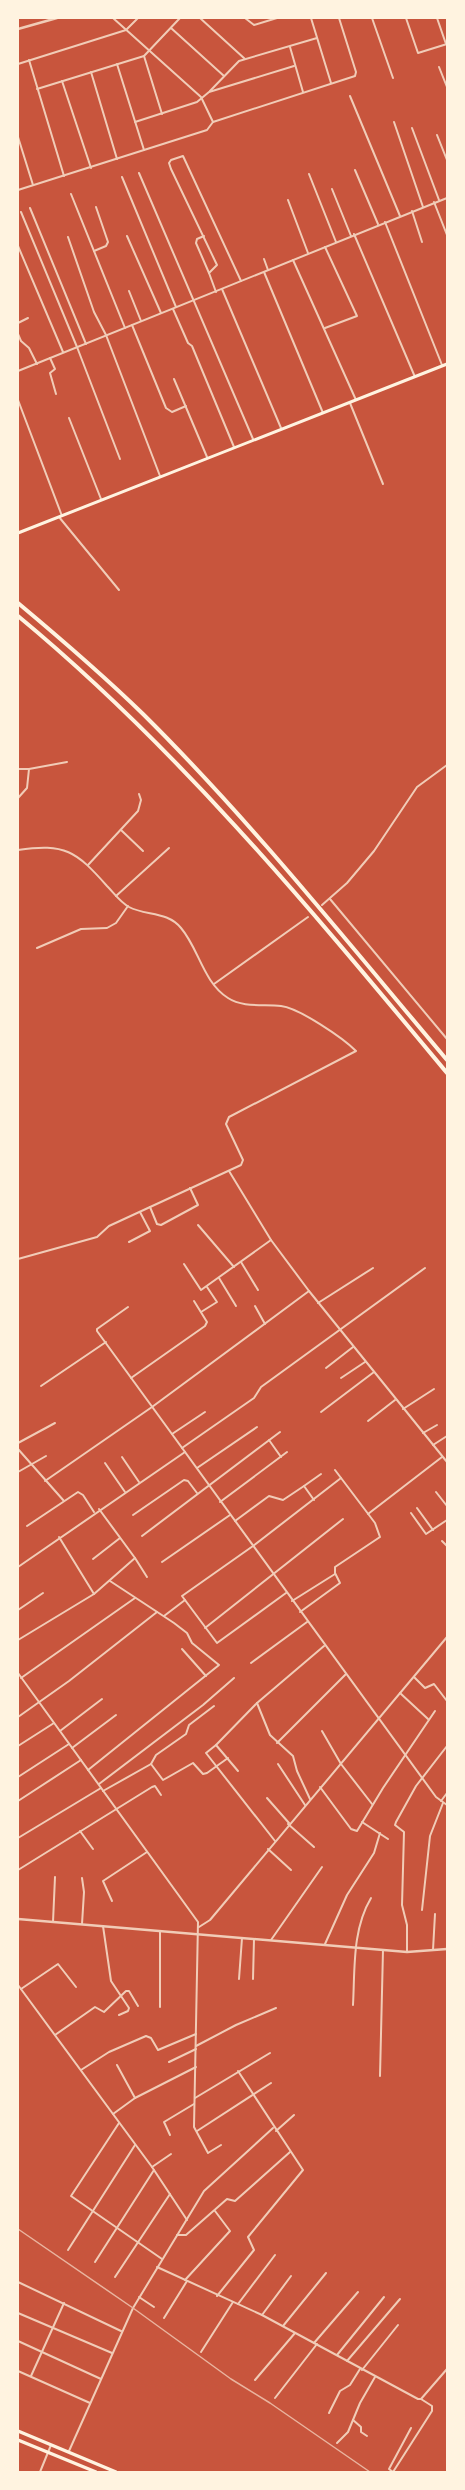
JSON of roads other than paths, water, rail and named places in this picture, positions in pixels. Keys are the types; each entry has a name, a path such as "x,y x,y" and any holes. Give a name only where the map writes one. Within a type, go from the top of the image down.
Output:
{"highway":[{"path":"18,603 132,704 211,785 289,873 447,1060"},
{"path":"18,616 124,709 206,793 295,892 447,1073"},
{"path":"18,2430 116,2472"},
{"path":"18,2440 96,2472"}],"main road":[{"path":"18,533 207,457 350,403 447,364"}],"street":[{"path":"18,29 57,18"},
{"path":"113,18 201,97 213,122"},
{"path":"18,64 126,30 138,18"},
{"path":"38,89 144,56 150,52 180,18"},
{"path":"200,18 245,59"},
{"path":"245,18 254,25 277,18"},
{"path":"311,18 331,83"},
{"path":"18,190 207,130 213,122 356,74 339,18"},
{"path":"372,18 393,78"},
{"path":"406,18 418,53 447,44 437,18"},
{"path":"171,28 224,76"},
{"path":"135,122 197,102 201,97 209,92 237,62 317,38"},
{"path":"290,47 294,66 303,92"},
{"path":"144,56 162,114"},
{"path":"29,60 64,176"},
{"path":"117,64 144,150"},
{"path":"209,92 294,66"},
{"path":"439,66 447,87"},
{"path":"91,72 117,159"},
{"path":"62,81 91,168"},
{"path":"350,96 400,216"},
{"path":"394,122 423,207"},
{"path":"412,128 439,200"},
{"path":"437,135 447,160"},
{"path":"18,137 33,186"},
{"path":"209,273 217,265 169,163 171,160 184,156 241,281"},
{"path":"355,170 378,224"},
{"path":"139,173 253,439"},
{"path":"309,174 336,242"},
{"path":"122,177 176,307"},
{"path":"332,189 351,236"},
{"path":"71,194 125,328"},
{"path":"18,371 216,292 378,224 447,198"},
{"path":"288,200 308,253"},
{"path":"434,202 447,235"},
{"path":"94,251 106,246 108,242 96,207"},
{"path":"30,208 86,344"},
{"path":"412,211 422,242"},
{"path":"21,212 77,347 120,459"},
{"path":"385,222 442,365"},
{"path":"354,234 415,377"},
{"path":"127,236 161,313"},
{"path":"204,236 197,239 196,243 216,292"},
{"path":"68,237 94,312 106,335 160,476"},
{"path":"18,246 63,352"},
{"path":"325,247 357,316 325,328"},
{"path":"264,259 268,270"},
{"path":"293,260 325,328 356,400"},
{"path":"264,272 323,413"},
{"path":"222,289 281,428"},
{"path":"130,291 141,321"},
{"path":"173,309 188,343 192,346 234,447"},
{"path":"18,323 28,318"},
{"path":"132,325 166,408 172,412 186,406"},
{"path":"18,334 21,341 29,348 36,364"},
{"path":"50,358 55,369 50,373 56,394"},
{"path":"174,379 207,457"},
{"path":"18,400 60,516 119,590"},
{"path":"350,403 383,484"},
{"path":"68,418 101,499"},
{"path":"18,769 67,762"},
{"path":"322,905 374,851 417,787 447,765"},
{"path":"18,798 27,788 29,768"},
{"path":"88,865 138,811 141,800 139,794"},
{"path":"121,830 143,851"},
{"path":"18,850 42,847 58,848 68,851 88,865 116,896 128,906 162,915 175,922 185,933 214,984 224,996 237,1002 281,1006 290,1009 332,1032 356,1051 229,1117 226,1124 243,1163 229,1171 109,1226 97,1237 18,1259"},
{"path":"116,896 169,848"},
{"path":"330,898 447,1039"},
{"path":"37,948 81,929 107,928 116,923 128,906"},
{"path":"214,984 308,917"},
{"path":"229,1171 271,1240 309,1291 395,1400 447,1462"},
{"path":"150,1207 157,1224 161,1225 198,1205 190,1188"},
{"path":"129,1242 150,1232 140,1212"},
{"path":"198,1225 234,1267"},
{"path":"184,1264 201,1290 271,1240"},
{"path":"241,1262 258,1290"},
{"path":"318,1303 373,1268"},
{"path":"182,1448 254,1398 261,1387 425,1268"},
{"path":"219,1278 236,1306"},
{"path":"201,1312 217,1302 207,1286"},
{"path":"45,1481 152,1407 309,1291"},
{"path":"131,1378 205,1326 207,1322 194,1302"},
{"path":"255,1306 265,1324"},
{"path":"128,1307 97,1329 324,1646 422,1778 442,1802 447,1805"},
{"path":"41,1386 106,1342"},
{"path":"326,1368 353,1347"},
{"path":"341,1378 365,1362"},
{"path":"321,1412 374,1372"},
{"path":"403,1409 434,1390"},
{"path":"368,1421 395,1400"},
{"path":"172,1434 205,1412"},
{"path":"18,1443 55,1424"},
{"path":"423,1433 437,1425"},
{"path":"197,1468 257,1427"},
{"path":"142,1536 280,1432"},
{"path":"433,1445 447,1436"},
{"path":"269,1440 281,1457"},
{"path":"18,1449 64,1501"},
{"path":"18,1567 94,1512 185,1452"},
{"path":"220,1502 287,1452"},
{"path":"18,1472 46,1456"},
{"path":"122,1457 139,1482"},
{"path":"368,1514 442,1457"},
{"path":"105,1463 125,1492"},
{"path":"300,1612 340,1583 336,1573 336,1567 380,1537 368,1514 335,1470"},
{"path":"235,1521 269,1496 283,1500 321,1474"},
{"path":"286,1593 219,1642 216,1642 182,1596 253,1546 341,1478"},
{"path":"134,1515 184,1480 188,1481 197,1494"},
{"path":"304,1486 314,1500"},
{"path":"27,1526 80,1492 94,1512"},
{"path":"436,1492 447,1506"},
{"path":"417,1508 433,1530"},
{"path":"99,1509 147,1577"},
{"path":"411,1513 425,1533 433,1530 447,1520"},
{"path":"162,1562 230,1514"},
{"path":"205,1628 274,1576 284,1565 343,1520"},
{"path":"59,1537 94,1594"},
{"path":"93,1559 120,1538"},
{"path":"442,1541 447,1546"},
{"path":"18,1640 94,1594 135,1558"},
{"path":"292,1601 336,1573"},
{"path":"88,1770 219,1665 192,1643 187,1633 164,1616 110,1581"},
{"path":"18,1610 43,1593"},
{"path":"21,1678 135,1598"},
{"path":"164,1616 185,1600"},
{"path":"18,1717 157,1612"},
{"path":"251,1663 307,1622"},
{"path":"200,1926 210,1920 274,1841 341,1764 447,1637"},
{"path":"274,1841 216,1768 206,1753 216,1745 257,1703 324,1646"},
{"path":"182,1649 206,1676"},
{"path":"18,1674 99,1784 200,1926 194,2127 208,2153 221,2145"},
{"path":"277,1743 346,1674"},
{"path":"414,1676 425,1688 434,1684 447,1700"},
{"path":"99,1784 203,1705 234,1678"},
{"path":"400,1692 428,1720"},
{"path":"60,1731 102,1699"},
{"path":"257,1703 265,1725 277,1743 293,1756 297,1771 310,1799"},
{"path":"103,1791 151,1764 156,1755 186,1734 189,1725 214,1706"},
{"path":"320,1787 353,1830 357,1830 435,1711"},
{"path":"72,1748 116,1715"},
{"path":"18,1746 54,1723"},
{"path":"322,1732 341,1764 373,1805"},
{"path":"18,1777 69,1744"},
{"path":"216,1745 238,1771"},
{"path":"406,1952 407,1925 402,1905 404,1832 395,1825 422,1778 447,1746"},
{"path":"151,1764 163,1780 193,1763 203,1774 216,1768 228,1758"},
{"path":"18,1800 80,1760"},
{"path":"278,1764 305,1805"},
{"path":"18,1870 153,1786 161,1795"},
{"path":"18,1838 101,1788"},
{"path":"422,1910 430,1836 442,1802 447,1793"},
{"path":"266,1798 289,1824 314,1847"},
{"path":"362,1822 388,1839"},
{"path":"80,1831 93,1849"},
{"path":"325,1944 347,1895 374,1853 380,1833"},
{"path":"268,1849 291,1870"},
{"path":"112,1901 104,1881 148,1852"},
{"path":"272,1940 322,1867"},
{"path":"53,1922 55,1877"},
{"path":"82,1878 84,1892 82,1924"},
{"path":"353,2005 356,1947 363,1911 371,1898"},
{"path":"433,1951 435,1914"},
{"path":"18,1919 406,1952 447,1949"},
{"path":"103,1926 111,1981 129,2008 128,2011 120,2015"},
{"path":"160,1931 160,2007"},
{"path":"239,1980 242,1938"},
{"path":"253,1979 254,1939"},
{"path":"380,2076 383,1950"},
{"path":"21,1990 58,1964 76,1987"},
{"path":"18,1985 152,2167 187,2220"},
{"path":"55,2035 95,2007 104,2012 119,1995 126,1990 129,1991 138,2006"},
{"path":"196,2046 236,2025 276,2008"},
{"path":"80,2070 109,2052 146,2036 151,2038 158,2050 196,2034"},
{"path":"169,2062 196,2049"},
{"path":"195,2098 270,2053"},
{"path":"117,2065 135,2098"},
{"path":"112,2114 135,2098 196,2067"},
{"path":"217,2296 254,2250 248,2237 302,2173 302,2168 273,2128 238,2071"},
{"path":"197,2131 271,2083"},
{"path":"170,2136 164,2122 194,2104"},
{"path":"275,2131 294,2115"},
{"path":"119,2123 71,2196 162,2259"},
{"path":"69,2451 121,2331 139,2297 208,2185 273,2128"},
{"path":"68,2250 136,2145"},
{"path":"177,2236 186,2235 227,2199 235,2201 290,2152"},
{"path":"152,2167 171,2154"},
{"path":"95,2262 154,2170"},
{"path":"115,2277 170,2194"},
{"path":"164,2318 186,2280 230,2231 215,2210"},
{"path":"238,2304 275,2255"},
{"path":"157,2267 217,2296 262,2315 375,2377 421,2399 432,2406 432,2412 392,2472 388,2469 411,2428"},
{"path":"283,2326 326,2273"},
{"path":"262,2315 291,2276"},
{"path":"18,2282 121,2331"},
{"path":"314,2343 358,2292"},
{"path":"337,2356 384,2296"},
{"path":"139,2297 154,2307"},
{"path":"347,2361 400,2299"},
{"path":"201,2352 233,2302"},
{"path":"31,2376 64,2303"},
{"path":"18,2313 112,2353"},
{"path":"329,2413 340,2391 350,2385 361,2369 398,2325"},
{"path":"256,2380 295,2332"},
{"path":"18,2341 101,2379"},
{"path":"275,2398 317,2344"},
{"path":"421,2399 447,2369"},
{"path":"18,2371 90,2403"},
{"path":"337,2443 348,2432 375,2377"},
{"path":"353,2420 361,2427 361,2432 367,2436"},
{"path":"40,2472 52,2444"}],"railway":[{"path":"18,2229 133,2308 231,2379 270,2403 370,2472"}]}
